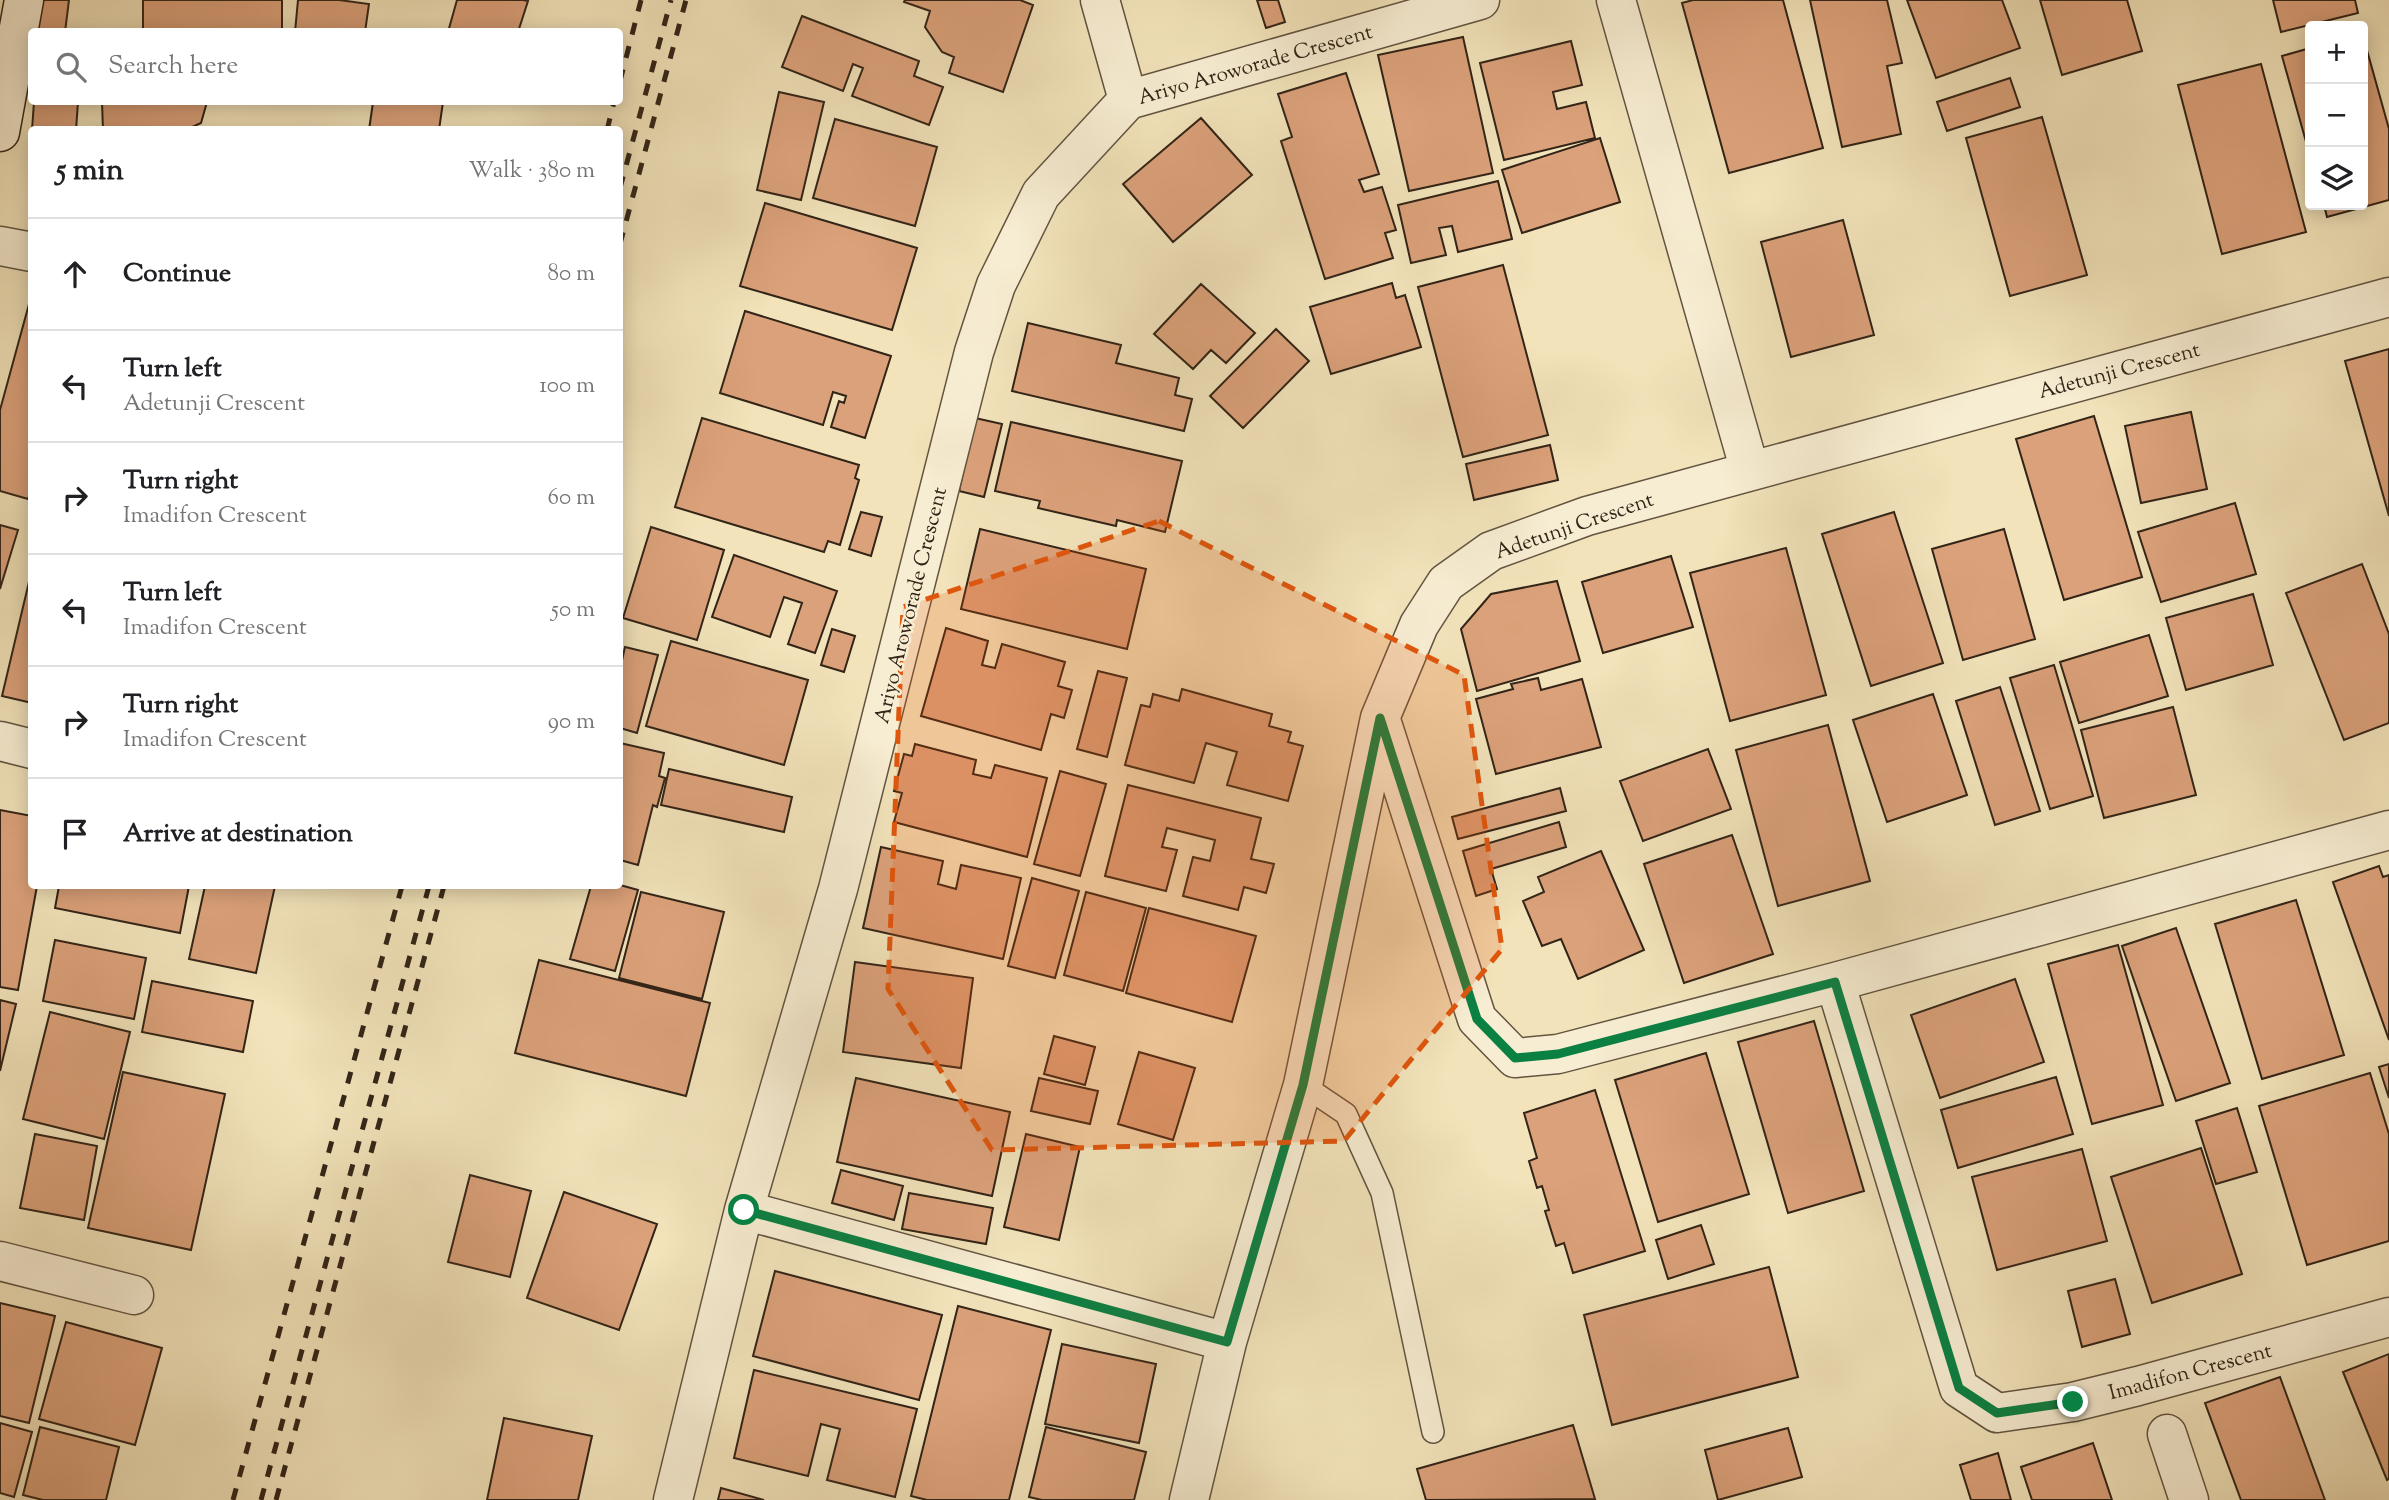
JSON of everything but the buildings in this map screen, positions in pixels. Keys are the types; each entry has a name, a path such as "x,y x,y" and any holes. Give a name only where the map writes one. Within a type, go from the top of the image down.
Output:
{"street":[{"path":"0,132 24,0"},
{"path":"1100,0 1128,100"},
{"name":"Ariyo Aroworade Crescent","path":"673,1500 744,1210 838,889 974,352 996,285 1041,194 1128,100 1480,0"},
{"path":"1616,0 1750,471"},
{"path":"0,246 28,251"},
{"name":"Adetunji Crescent","path":"1189,1500 1227,1342 1303,1085 1380,718 1419,625 1446,583 1491,551 1587,516 2389,297"},
{"path":"1380,718 1477,1019 1515,1058 1558,1054 1835,982 2389,830"},
{"path":"0,741 28,748"},
{"name":"Imadifon Crescent","path":"1835,982 1959,1388 1997,1413 2073,1402 2389,1317"},
{"path":"744,1210 1227,1342"},
{"path":"0,1261 134,1295"},
{"path":"2167,1434 2189,1500"}],"lane":[{"path":"1303,1085 1346,1114 1382,1193 1433,1432"}],"highlighted area":[{"path":"1159,521 1464,675 1502,949 1344,1141 992,1150 888,989 903,607"}],"railway":[{"path":"623,69 641,0"},
{"path":"623,177 671,0"},
{"path":"623,233 686,0"},
{"path":"608,126 613,105"},
{"path":"233,1500 401,889"},
{"path":"261,1500 428,889"},
{"path":"276,1500 443,889"}],"route":[{"path":"744,1210 1227,1342 1303,1085 1380,718 1477,1019 1515,1058 1558,1054 1835,982 1959,1388 1997,1413 2073,1402"}]}
